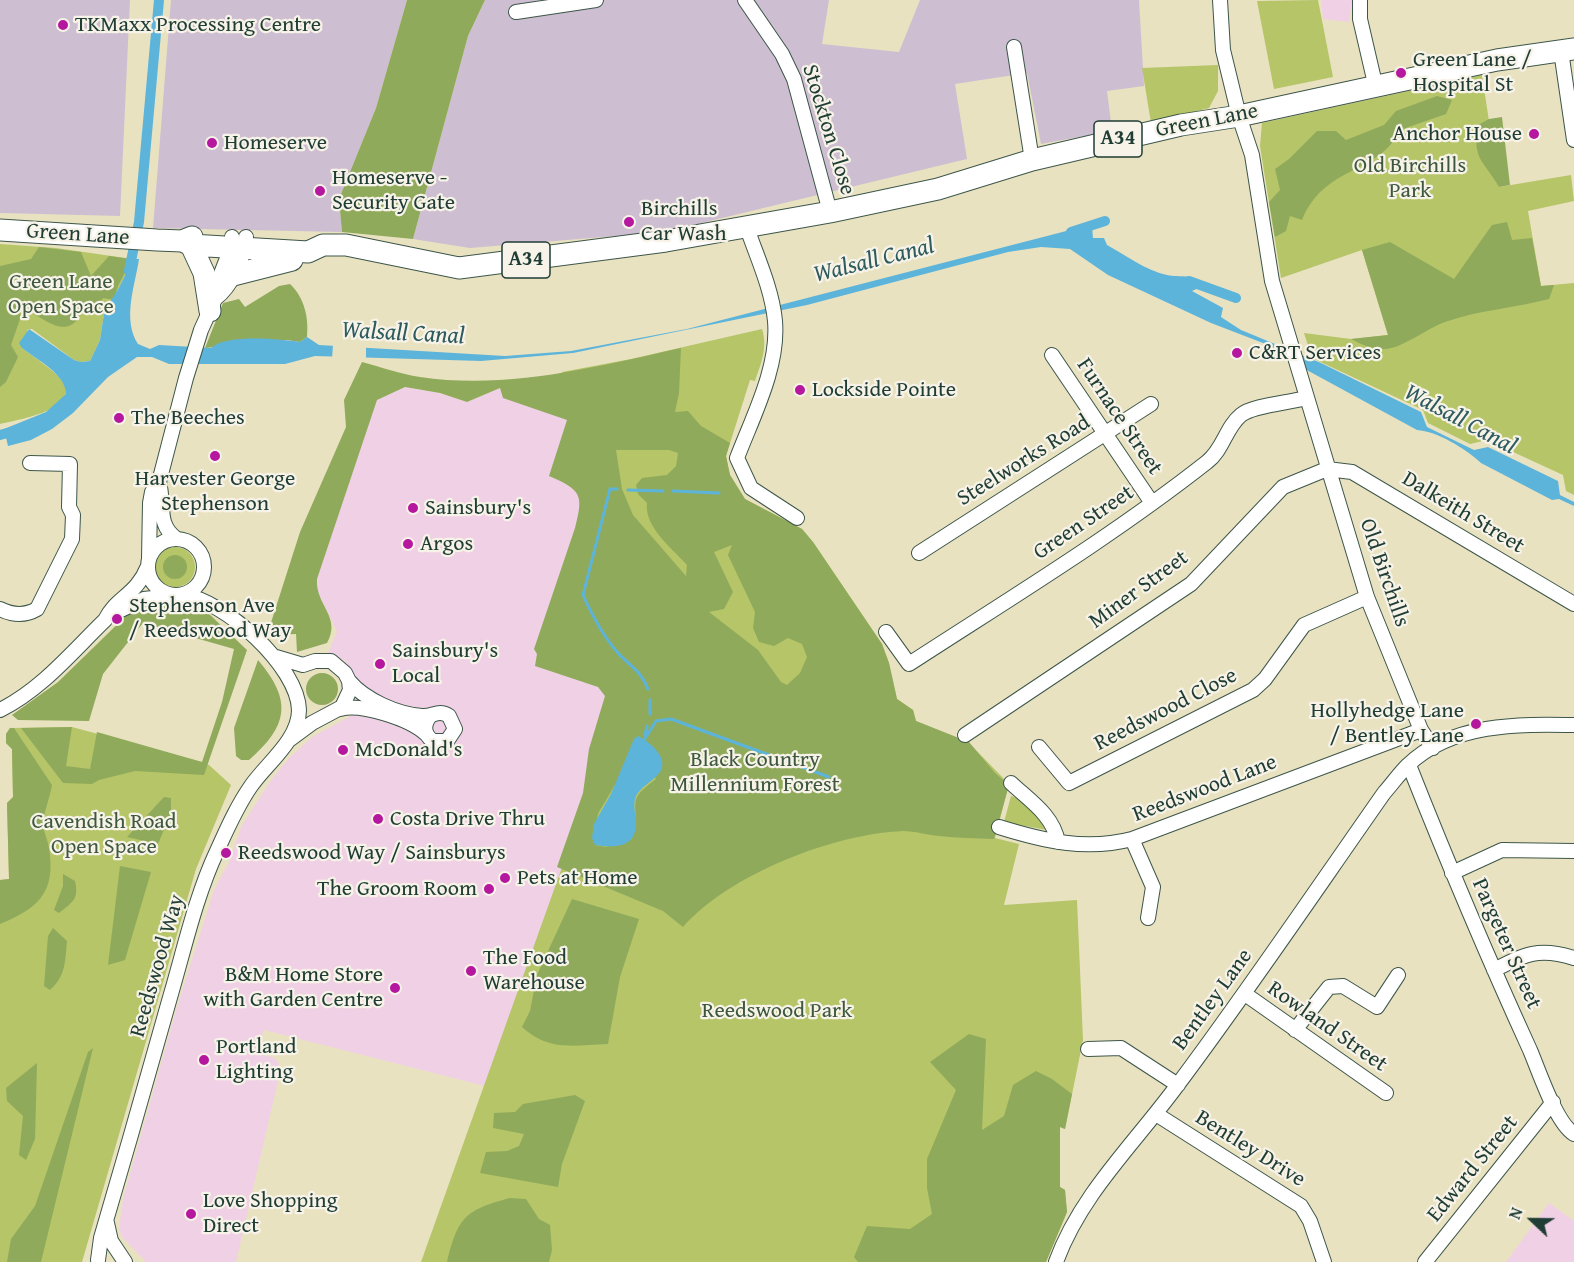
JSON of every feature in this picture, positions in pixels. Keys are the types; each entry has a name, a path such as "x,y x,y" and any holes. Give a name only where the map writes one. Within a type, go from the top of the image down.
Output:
{"highway":[{"name":"Green Lane","path":"316,249 346,245 459,268 666,241 747,228 938,189 1032,160 1180,125 1239,116 1376,88 1497,60 1567,50"},
{"name":"Green Lane","path":"0,230 186,243"},
{"name":"A34","path":"186,243 238,243 316,249"},
{"path":"186,243 204,273 212,305"},
{"path":"233,275 303,258 316,249"}],"street":[{"path":"516,12 558,2 596,0"},
{"name":"Stockton Close","path":"745,0 782,54 794,79 830,212"},
{"path":"1220,0 1223,50 1239,116"},
{"path":"1360,0 1360,19 1376,88"},
{"path":"1014,47 1032,160"},
{"path":"1567,50 1574,140"},
{"name":"Old Birchills","path":"1239,116 1252,154 1269,270 1327,469 1367,597 1421,730 1433,748"},
{"path":"747,228 772,300 775,320 772,357 737,458 750,488 797,518"},
{"path":"212,305 233,275 238,243"},
{"path":"105,620 144,599 179,595 195,588 203,572 203,562 194,546 170,534 163,522 159,482 186,378 199,335 212,305 214,289 238,243"},
{"name":"Furnace Street","path":"1052,355 1152,503"},
{"name":"Green Street","path":"886,632 909,664 1152,503 1210,460 1223,445 1241,414 1265,406 1279,406 1306,398"},
{"name":"Steelworks Road","path":"918,553 1151,404"},
{"path":"0,609 10,614 28,614 37,609 72,539 73,516 69,507 70,464 30,463"},
{"name":"Dalkeith Street","path":"1327,469 1352,472 1574,604"},
{"name":"Miner Street","path":"965,735 1191,585 1283,488 1327,469"},
{"path":"159,482 152,492 150,503 148,562 153,584 159,590 198,597 223,612 272,654 306,712 325,716"},
{"path":"0,710 45,680 105,620 110,611 136,589 148,562 160,544 177,539"},
{"path":"203,572 223,612"},
{"name":"Reedswood Close","path":"1039,747 1069,783 1254,690 1265,680 1304,625 1367,597"},
{"path":"272,654 303,665 311,662 331,661 339,666 349,681 374,701 419,716 440,712 449,716 454,724 454,734 442,742 433,741 411,724 364,709 352,707 340,710"},
{"name":"Reedswood Way","path":"97,1261 106,1221 206,878 234,815 251,786 287,741 297,717 295,694 297,675 311,662"},
{"path":"340,710 348,699 349,681"},
{"name":"Reedswood Way","path":"287,741 325,716 340,710"},
{"path":"426,734 425,724 431,715"},
{"path":"1409,765 1433,748 1466,734 1497,726 1574,725"},
{"name":"Reedswood Lane","path":"999,827 1058,842 1106,846 1132,839 1421,730"},
{"name":"Pargeter Street","path":"1409,765 1452,873 1553,1102 1568,1130 1574,1134"},
{"name":"Bentley Lane","path":"1056,1262 1064,1240 1084,1204 1178,1085 1245,994 1384,793 1409,765"},
{"path":"1011,783 1044,812 1056,828 1058,842"},
{"path":"1132,839 1153,887 1148,918"},
{"path":"1452,873 1502,850 1574,851"},
{"path":"1494,970 1529,952 1553,952 1574,958"},
{"path":"1295,1030 1329,987 1343,986 1377,1007 1398,975"},
{"name":"Rowland Street","path":"1245,994 1386,1094"},
{"path":"1088,1049 1121,1048 1178,1085"},
{"name":"Edward Street","path":"1425,1262 1553,1102"},
{"name":"Bentley Drive","path":"1156,1114 1301,1206 1310,1221 1324,1262"},
{"name":"Reedswood Way","path":"106,1221 111,1241 123,1260"},
{"name":"Reedswood Way","path":"97,1261 109,1256 123,1260"}],"shaded area":[{"path":"0,0 130,0 120,216 0,213"},
{"path":"171,0 407,0 376,108 339,199 342,232 153,228"},
{"path":"485,0 829,0 822,44 899,52 920,0 1139,0 1144,86 1107,91 1112,131 1041,144 1027,73 955,84 967,159 664,232 470,248 413,239 468,36"},
{"path":"1321,0 1352,0 1349,22 1323,19"},
{"path":"555,386 593,488 626,688 485,1086 264,1030 257,1053 275,1058 281,1068 236,1262 146,1262 122,1237 119,1229 123,1199 177,1007 214,890 229,862 242,825 271,780 290,757 312,737 349,717 361,688 344,660 328,653 337,632 316,588 376,400 405,387 440,393 467,402 500,388"},
{"path":"1549,1203 1574,1221 1574,1262 1506,1262"}],"green space":[{"path":"407,0 485,0 468,36 413,239 342,232 339,199 376,108"},
{"path":"1318,0 1333,77 1274,89 1257,1"},
{"path":"1218,65 1218,91 1209,108 1151,123 1142,68"},
{"name":"Old Birchills Park","path":"1482,75 1499,187 1571,175 1574,201 1528,211 1541,286 1574,283 1574,495 1566,491 1563,475 1487,440 1470,444 1428,423 1423,410 1312,358 1304,333 1351,339 1388,335 1362,250 1281,278 1260,146 1262,123"},
{"path":"1437,96 1452,100 1446,114 1400,130 1391,144 1379,155 1324,189 1312,202 1302,220 1290,216 1286,231 1275,237 1269,202 1280,190 1275,169 1289,159 1317,131 1336,131 1346,140 1384,125 1396,111"},
{"path":"1502,117 1510,185 1499,187 1480,159 1476,146 1478,125 1489,119"},
{"path":"1507,222 1512,240 1532,238 1541,286 1554,285 1549,299 1458,318 1438,325 1392,348 1372,348 1351,339 1388,335 1362,250 1390,242 1454,279 1492,225"},
{"name":"Green Lane Open Space","path":"0,244 56,248 132,259 117,291 105,307 100,340 90,361 74,360 32,329 28,329 22,348 62,380 66,393 62,401 43,413 0,424"},
{"path":"39,247 81,252 91,276 109,256 132,259 118,286 114,300 103,298 96,310 83,311 69,326 54,325 20,307 20,319 11,345 18,357 6,382 0,387 0,266 31,259"},
{"path":"290,284 299,295 305,308 307,337 300,342 287,340 205,348 223,303 239,299 245,307 279,286"},
{"name":"Reedswood Park","path":"762,329 764,349 761,362 755,381 750,380 726,456 730,475 745,499 802,529 813,542 882,644 897,699 913,710 916,721 969,743 1009,784 995,838 1019,844 1004,905 1077,900 1083,1040 1065,1129 1060,1127 1060,1187 1065,1190 1067,1212 1046,1262 421,1262 626,688 593,488 573,428 562,372"},
{"name":"Black Country Millennium Forest","path":"681,348 679,393 675,412 688,411 701,426 730,443 726,456 730,475 745,499 802,529 813,542 882,644 897,699 913,710 916,721 969,742 995,773 1009,785 994,839 946,837 903,831 846,840 784,860 755,874 727,890 683,927 663,911 557,867 583,793 589,749 605,696 598,687 535,666 537,654 534,649 575,528 579,500 577,494 568,485 549,476 567,420 503,398 500,388 467,402 440,393 405,387 377,400 317,579 317,588 330,618 331,634 327,643 297,652 296,634 267,635 300,532 346,427 344,400 362,362 420,377 486,381 518,379 584,369","holes":["616,450 669,450 678,453 676,466 667,475 642,478 636,485 638,494 647,503 647,512 654,529 687,565 686,576 633,515 622,489","732,545 728,555 755,612 753,628 759,642 774,646 788,638 802,644 807,657 800,673 787,685 781,682 758,650 709,612 724,609 733,592 714,552","632,745 656,779 637,796 635,831 606,847 595,845 599,812"]},
{"path":"175,547 189,553 195,567 189,581 175,587 161,581 155,567 161,553"},
{"path":"175,555 180,556 186,562 186,572 180,578 175,579 170,578 164,572 163,567 164,562 170,556"},
{"path":"176,604 206,611 247,650 204,775 135,771 99,780 92,784 63,783 21,728 72,727 66,766 90,769 97,732 202,762 222,702 234,649 143,623 103,674 89,721 18,720 12,715 58,682 134,608"},
{"path":"258,660 277,688 281,701 281,713 272,736 262,748 249,760 241,760 236,756 234,728"},
{"path":"322,673 333,678 338,689 333,700 322,705 311,700 306,689 311,678"},
{"name":"Cavendish Road Open Space","path":"72,727 202,762 209,765 231,785 196,869 82,1262 0,1262 0,880 9,879 7,803 13,797 12,749 6,743 6,734 10,728"},
{"path":"10,728 14,728 52,785 43,824 51,863 50,876 42,897 25,912 0,924 0,880 9,879 7,803 13,797 12,749 6,743 6,734"},
{"path":"1011,796 1024,801 1033,808 1047,830 1004,822"},
{"path":"164,797 171,798 171,813 158,844 127,837"},
{"path":"120,866 151,872 125,960 108,965"},
{"path":"63,874 75,881 76,892 71,903 59,913 54,910 63,886"},
{"path":"572,899 639,919 620,977 608,1044 573,1046 552,1044 532,1035 522,1027 530,1011 537,975"},
{"path":"53,928 67,941 62,974 50,990 44,986 48,936"},
{"path":"969,1034 986,1039 982,1130 1004,1116 1013,1085 1036,1071 1052,1079 1072,1094 1065,1129 1060,1127 1060,1187 1065,1190 1067,1212 1046,1262 858,1262 854,1257 867,1226 910,1229 932,1214 927,1188 927,1159 956,1090 930,1062"},
{"path":"93,1048 41,1262 7,1262 11,1239 35,1206 88,1052"},
{"path":"37,1063 35,1139 26,1160 19,1155 23,1116 7,1101 6,1088"},
{"path":"575,1095 585,1101 562,1164 558,1187 480,1173 486,1152 507,1151 519,1146 524,1134 493,1128 494,1113 515,1112 523,1104"},
{"path":"510,1198 526,1199 539,1219 550,1225 552,1250 549,1262 447,1262 455,1235 466,1218 483,1207"}],"water":[{"path":"1105,221 1092,226 1093,238 1104,238 1107,245 1152,270 1199,280 1203,283 1201,287 1192,291 1223,308 1221,317 1241,330 1321,363 1421,412 1427,427 1474,450 1488,447 1558,481 1560,495 1574,502 1574,506 1559,499 1552,500 1481,463 1442,437 1417,430 1281,356 1263,343 1211,323 1108,275 1070,249 1041,247 1008,252 807,305 573,353 481,361 315,356 285,364 169,364 152,357 137,357 108,377 73,413 52,429 31,440 8,446 4,429 46,412 66,394 65,387 56,374 22,348 19,343 29,329 74,360 90,361 100,340 105,307 117,291 132,259 139,259 130,313 133,334 138,344 150,349 159,345 211,348 240,339 300,342 307,337 319,345 505,356 571,351 687,329"},
{"path":"638,736 657,751 662,768 654,779 642,788 635,799 635,831 628,842 617,846 595,845 592,838 594,824 611,794 634,739"}],"pier":[{"path":"333,345 366,345 366,358 332,359"}],"waterway":[{"path":"129,271 139,222 159,0"},
{"path":"1071,232 1105,221"},
{"path":"1189,281 1236,298"},
{"path":"0,435 19,430"},
{"path":"617,489 610,489 583,595 607,640 639,673 648,689"},
{"path":"628,490 663,491"},
{"path":"673,491 719,493"},
{"path":"650,700 650,714"},
{"path":"644,740 656,721 671,719 829,777"},
{"path":"645,735 647,726"}],"place":[{"name":"TKMaxx Processing Centre","path":"63,25"},
{"name":"Green Lane / Hospital St","path":"1401,73"},
{"name":"Anchor House","path":"1534,134"},
{"name":"Homeserve","path":"212,143"},
{"name":"Homeserve - Security Gate","path":"320,191"},
{"name":"Birchills Car Wash","path":"629,222"},
{"name":"C&RT Services","path":"1237,353"},
{"name":"Lockside Pointe","path":"800,390"},
{"name":"The Beeches","path":"119,418"},
{"name":"Harvester George Stephenson","path":"215,456"},
{"name":"Sainsbury's","path":"413,508"},
{"name":"Argos","path":"408,544"},
{"name":"Stephenson Ave / Reedswood Way","path":"117,619"},
{"name":"Sainsbury's Local","path":"380,664"},
{"name":"Hollyhedge Lane / Bentley Lane","path":"1476,724"},
{"name":"McDonald's","path":"343,750"},
{"name":"Costa Drive Thru","path":"378,819"},
{"name":"Reedswood Way / Sainsburys","path":"226,853"},
{"name":"Pets at Home","path":"505,878"},
{"name":"The Groom Room","path":"489,889"},
{"name":"The Food Warehouse","path":"471,971"},
{"name":"B&M Home Store with Garden Centre","path":"395,988"},
{"name":"Portland Lighting","path":"204,1060"},
{"name":"Love Shopping Direct","path":"191,1214"}],"water label":[{"name":"Walsall Canal","path":"874,261"},
{"name":"Walsall Canal","path":"403,334"},
{"name":"Walsall Canal","path":"1460,420"}]}
